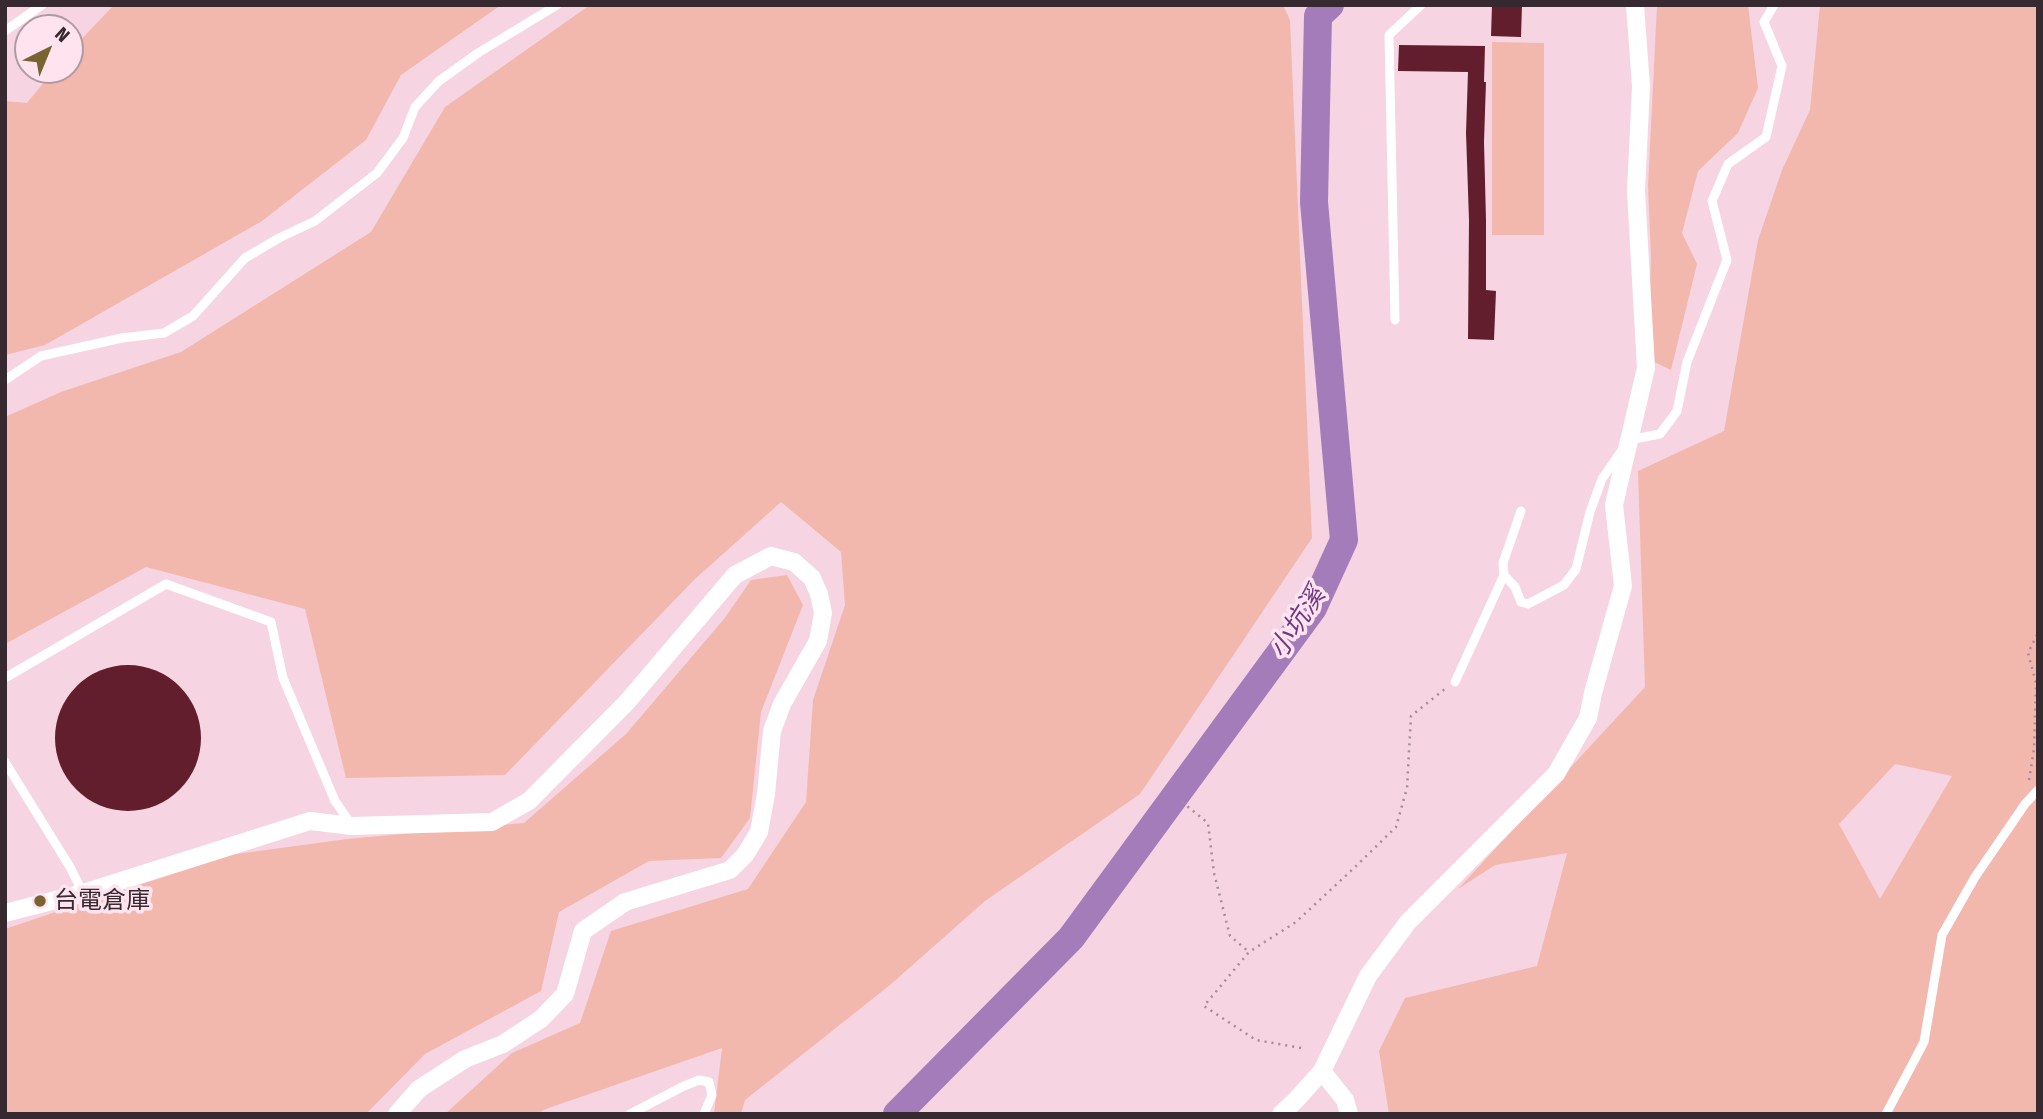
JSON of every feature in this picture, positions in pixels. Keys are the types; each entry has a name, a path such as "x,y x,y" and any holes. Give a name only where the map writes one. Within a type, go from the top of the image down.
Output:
{"street":[{"path":"1281,1114 1322,1071 1368,976 1408,922 1556,774 1588,718 1623,586 1614,505 1646,368 1636,191 1641,86 1635,5"},
{"path":"5,913 83,893 310,821 352,826 492,822 529,801 627,702 735,575 771,556 794,562 812,578 823,613 818,640 782,704 772,731 759,832 745,855 730,870 625,902 583,931 565,994 541,1019 503,1044 465,1059 419,1089 397,1114"},
{"path":"1322,1071 1345,1100 1349,1114"}],"lane":[{"path":"5,32 42,5"},
{"path":"5,380 41,356 122,338 164,334 193,316 245,258 315,221 377,173 403,138 415,107 439,81 478,53 557,5"},
{"path":"1395,320 1389,35 1421,5"},
{"path":"1504,575 1515,587 1521,602 1528,604 1564,585 1576,569 1590,512 1602,478 1629,440 1660,434 1677,411 1687,362 1727,260 1712,201 1728,164 1766,137 1782,66 1764,22 1774,5"},
{"path":"1455,682 1504,575 1503,563 1521,511"},
{"path":"5,678 166,583 271,622 283,678 335,801 352,826"},
{"path":"5,762 70,867 83,893"},
{"path":"1886,1114 1924,1042 1941,935 1975,877 2025,804 2038,790"},
{"path":"629,1114 699,1080 709,1082 712,1096 704,1114"}],"path":[{"path":"2025,804 2034,749 2036,682 2028,653 2038,633"},
{"path":"1301,1048 1256,1040 1204,1006 1249,952 1296,922 1396,827 1407,788 1411,716 1455,682"},
{"path":"1182,802 1208,823 1214,873 1230,936 1249,952"}],"shaded area":[{"path":"114,5 501,5 401,75 366,140 262,221 45,345 5,355 5,101 27,103 43,84 84,84 84,36"},
{"path":"590,5 1283,5 1290,20 1312,538 1140,794 985,901 890,985 745,1100 741,1114 714,1114 722,1048 538,1114 445,1114 512,1053 580,1023 611,931 748,889 806,802 813,700 845,605 841,552 781,502 695,579 505,775 346,778 305,609 146,567 5,644 5,417 61,392 181,352 371,232 445,107"},
{"path":"1657,5 1748,5 1758,88 1738,133 1698,171 1682,233 1697,264 1671,370 1648,359 1651,256 1648,186"},
{"path":"1820,5 2038,5 2038,1114 1389,1114 1379,1051 1405,998 1537,966 1567,853 1495,865 1458,889 1645,687 1638,471 1724,431 1758,240 1782,170 1810,110","holes":["1895,764 1952,776 1880,899 1839,824"]},
{"path":"1492,42 1544,43 1544,235 1492,235"},
{"path":"787,575 803,605 761,712 750,818 721,858 649,861 559,912 541,991 425,1054 366,1114 5,1114 5,929 222,856 347,839 524,823 626,734 724,619 751,580"}],"building":[{"path":"1492,5 1522,5 1521,37 1491,36"},
{"path":"1399,45 1485,46 1486,290 1496,291 1494,340 1468,339 1468,72 1398,71"},
{"path":"128,665 156,670 180,686 196,710 201,738 196,766 180,790 156,806 128,811 100,806 76,790 60,766 55,738 60,710 76,686 100,670"}],"waterway":[{"name":"小坑溪","path":"897,1114 1071,938 1313,608 1344,540 1314,202 1318,16 1330,5"}],"place":[{"name":"台電倉庫","path":"40,901"}]}
